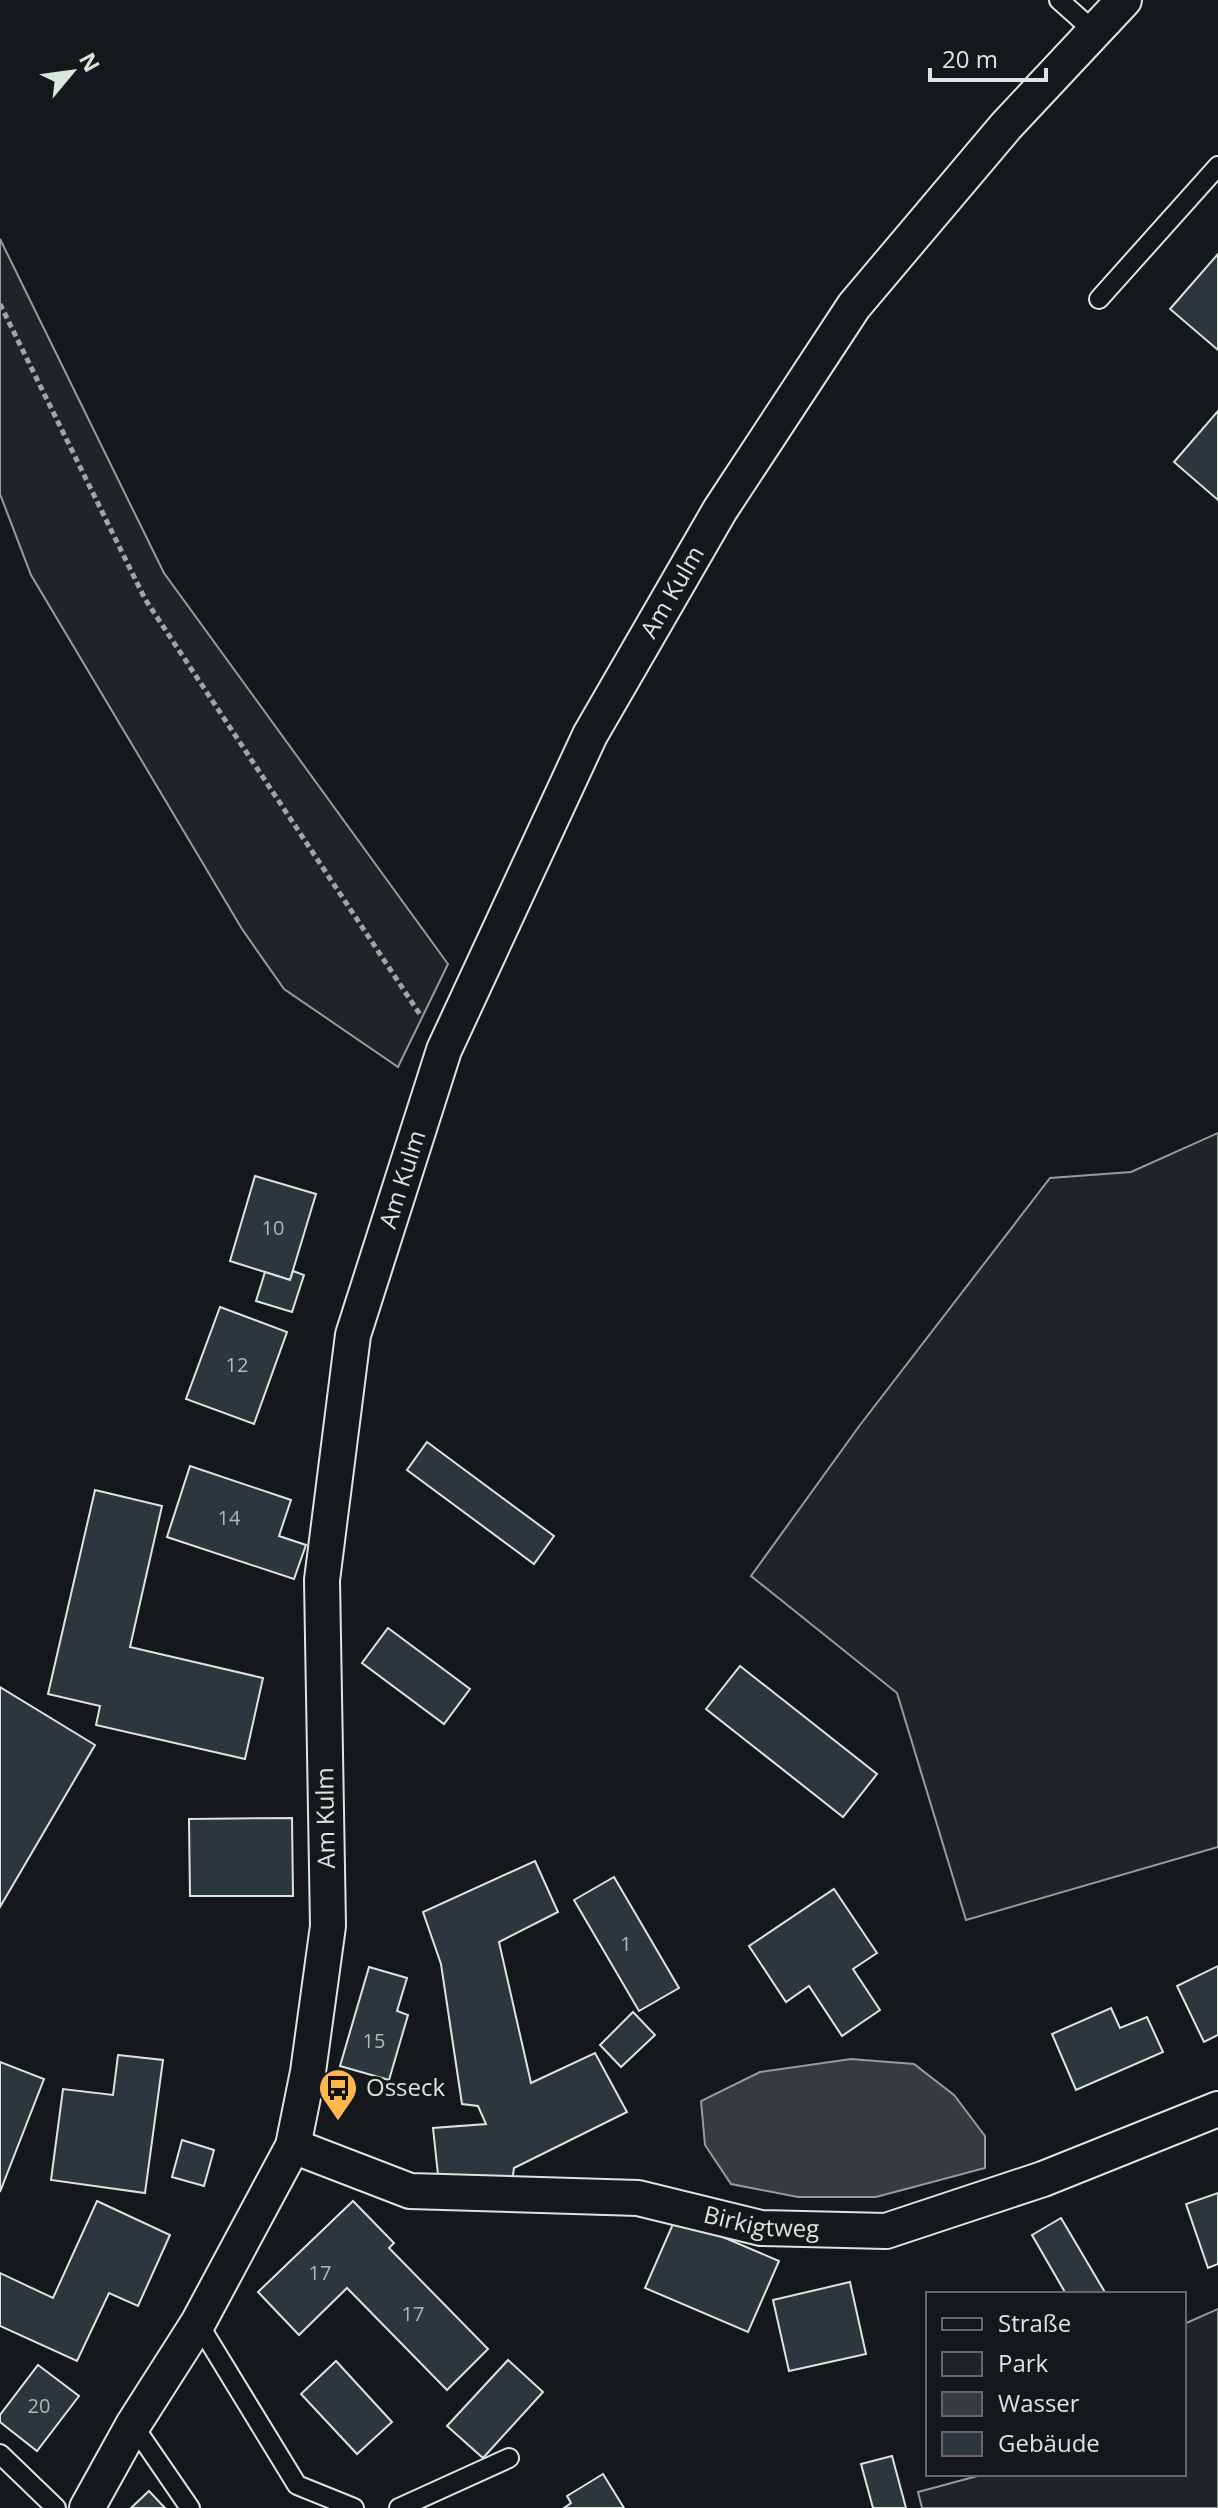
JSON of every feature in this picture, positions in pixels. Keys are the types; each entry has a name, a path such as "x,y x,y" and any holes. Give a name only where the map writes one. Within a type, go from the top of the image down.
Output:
{"street":[{"name":"Am Kulm","path":"87,2508 133,2425 198,2323 293,2146 308,2072 328,1926 322,1580 353,1335 444,1050 590,735 720,510 854,306 1006,126 1124,0"},
{"name":"Birkigtweg","path":"293,2146 410,2191 638,2198 761,2228 886,2231 1043,2179 1218,2109"}],"lane":[{"path":"1059,0 1095,32"},
{"path":"1099,299 1218,166"},
{"path":"198,2323 297,2485 354,2508"},
{"path":"133,2425 190,2508"},
{"path":"0,2454 56,2508"},
{"path":"399,2508 509,2458"}],"path":[{"path":"0,304 145,599 444,1050"}],"green space":[{"path":"0,239 164,573 448,964 398,1067 284,989 242,929 31,575 0,494"},
{"path":"1218,1133 1218,1847 966,1920 897,1693 751,1576 860,1425 1050,1178 1131,1172"},
{"path":"1218,2309 1218,2508 922,2508 918,2492 978,2476 1186,2476 1186,2323"}],"water":[{"path":"851,2059 914,2064 954,2095 985,2136 985,2168 876,2197 798,2197 731,2184 705,2145 701,2101 760,2072"}],"building":[{"path":"1218,254 1218,350 1170,309"},
{"path":"1218,411 1218,500 1174,462"},
{"path":"255,1176 316,1194 290,1280 230,1261"},
{"path":"293,1271 304,1275 292,1312 256,1301 265,1272 290,1280"},
{"path":"220,1307 287,1332 254,1424 186,1399"},
{"path":"427,1442 554,1536 534,1564 407,1470"},
{"path":"190,1466 291,1500 279,1536 306,1545 294,1579 167,1537"},
{"path":"95,1490 162,1506 130,1647 263,1678 245,1759 96,1725 100,1706 48,1694"},
{"path":"388,1628 470,1689 444,1724 362,1663"},
{"path":"740,1666 877,1774 843,1817 706,1709"},
{"path":"0,1687 95,1745 0,1907"},
{"path":"292,1818 293,1896 190,1896 189,1819"},
{"path":"535,1861 558,1912 499,1942 531,2083 595,2053 627,2112 514,2168 511,2188 439,2184 433,2128 486,2124 478,2106 462,2104 441,1964 423,1912"},
{"path":"614,1877 679,1988 639,2011 574,1900"},
{"path":"834,1889 877,1953 853,1969 880,2010 842,2036 809,1986 786,2002 749,1946"},
{"path":"1218,1966 1218,2035 1204,2042 1177,1986"},
{"path":"369,1967 407,1978 397,2011 408,2015 389,2080 340,2066"},
{"path":"1111,2008 1120,2028 1147,2017 1163,2052 1076,2090 1052,2034"},
{"path":"633,2012 655,2035 621,2067 600,2045"},
{"path":"118,2055 163,2060 145,2193 51,2180 63,2089 113,2095"},
{"path":"0,2062 44,2079 0,2192"},
{"path":"182,2140 214,2150 204,2186 172,2177"},
{"path":"1218,2193 1218,2264 1208,2268 1186,2204"},
{"path":"97,2201 170,2235 138,2306 109,2293 77,2361 0,2326 0,2273 53,2298"},
{"path":"353,2201 394,2243 389,2248 488,2349 447,2390 347,2288 299,2335 258,2292"},
{"path":"676,2217 779,2261 748,2332 645,2288"},
{"path":"1061,2218 1105,2292 1065,2292 1032,2235"},
{"path":"850,2282 866,2354 789,2371 773,2300"},
{"path":"508,2360 543,2392 483,2458 447,2426"},
{"path":"336,2361 392,2422 357,2454 301,2394"},
{"path":"38,2365 79,2396 37,2451 0,2422 0,2415"},
{"path":"892,2456 906,2508 873,2508 861,2464"},
{"path":"603,2474 624,2508 564,2508 571,2503 567,2496"},
{"path":"149,2491 165,2508 131,2508"}],"place":[{"name":"Osseck","path":"338,2122"}]}
